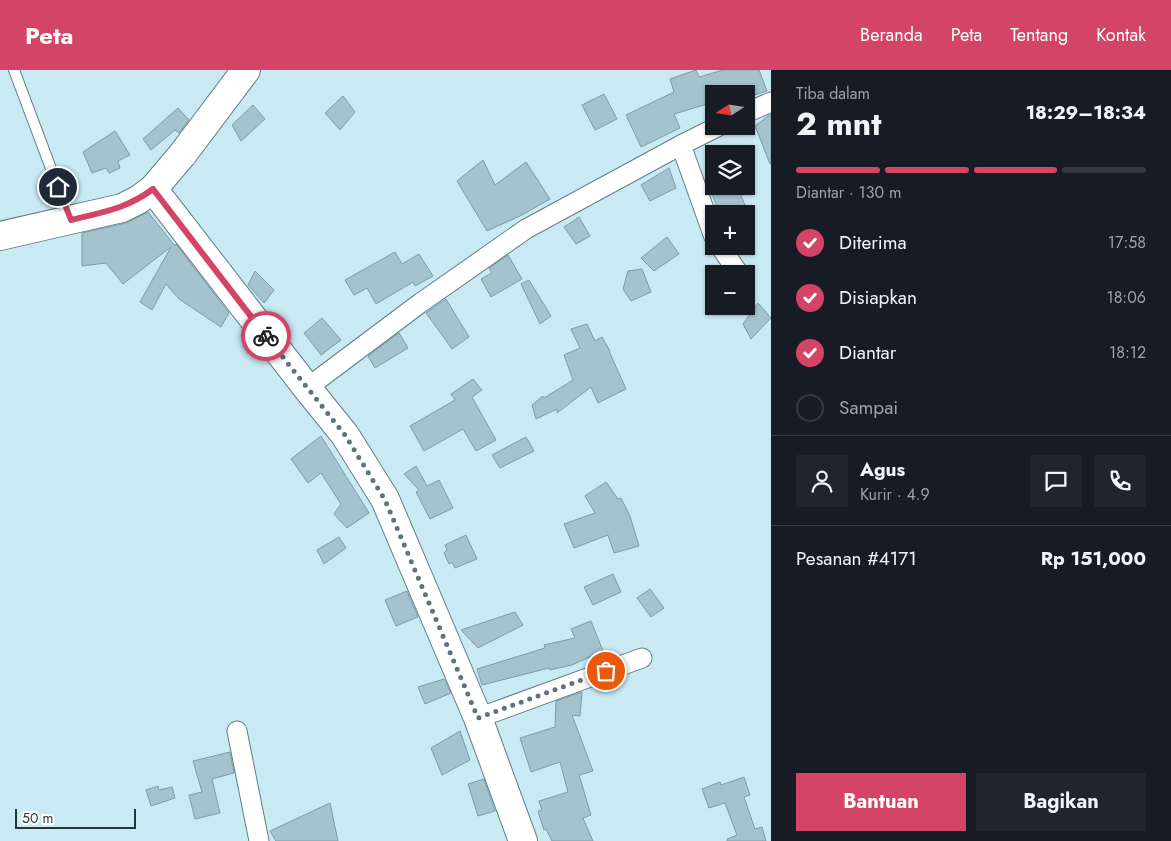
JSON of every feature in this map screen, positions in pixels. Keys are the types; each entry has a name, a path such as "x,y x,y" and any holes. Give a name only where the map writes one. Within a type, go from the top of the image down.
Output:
{"street":[{"path":"0,236 122,208 138,200 153,189 182,155 246,70"},
{"path":"755,109 771,102"},
{"path":"306,388 419,304 526,229 705,133"},
{"path":"681,145 705,212"},
{"path":"153,189 306,388 345,435 385,500 478,718 523,841"},
{"path":"478,718 642,658"},
{"path":"237,731 259,841"}],"lane":[{"path":"14,70 71,220"}],"building":[{"path":"696,70 699,77 723,70 759,70 767,91 755,95 755,85 705,85 705,105 674,114 680,128 641,147 626,115 674,92 670,79"},
{"path":"604,94 617,119 595,130 582,105"},
{"path":"343,96 355,112 340,130 325,113"},
{"path":"253,105 265,119 241,141 232,125"},
{"path":"178,108 189,120 179,133 175,130 151,150 143,139"},
{"path":"771,114 771,164 770,164 755,126"},
{"path":"115,131 130,155 118,161 120,168 109,173 106,168 92,173 83,152"},
{"path":"483,160 495,185 526,162 550,199 522,215 487,231 457,181"},
{"path":"669,168 676,188 650,201 641,185"},
{"path":"713,195 741,195 745,205 716,205"},
{"path":"148,212 175,246 176,244 229,313 221,327 179,299 166,284 152,310 140,302 171,247 123,284 106,263 82,266 82,233 126,223"},
{"path":"579,217 590,236 576,244 564,227"},
{"path":"667,237 679,254 654,271 641,258"},
{"path":"395,252 402,264 419,254 433,276 415,286 413,282 376,304 367,288 354,295 345,280"},
{"path":"508,255 522,279 491,297 481,279 492,273 489,268"},
{"path":"642,269 651,292 631,301 623,289 628,271"},
{"path":"255,271 274,290 264,303 248,285"},
{"path":"529,280 551,316 540,324 521,284"},
{"path":"446,299 469,337 452,349 426,313"},
{"path":"758,303 771,318 751,339 743,324 749,315 755,315 755,307"},
{"path":"322,318 341,340 321,355 304,333"},
{"path":"587,324 595,341 602,337 626,389 598,403 591,387 557,413 557,409 536,419 532,405 543,396 544,398 573,380 564,355 580,348 571,329"},
{"path":"399,333 408,348 375,368 368,356"},
{"path":"473,379 482,390 472,397 496,440 476,451 463,429 424,451 410,426 455,400 451,394"},
{"path":"321,436 369,513 347,528 334,514 341,504 321,473 308,483 291,459"},
{"path":"526,437 534,451 500,468 492,455"},
{"path":"416,466 427,486 439,480 453,508 430,519 416,492 419,490 404,474"},
{"path":"606,482 618,499 621,498 630,516 639,546 614,553 608,535 574,548 564,524 595,513 585,496"},
{"path":"466,535 477,559 455,568 452,562 449,564 444,553 447,550 445,545"},
{"path":"339,537 346,548 324,564 317,550"},
{"path":"613,574 621,592 593,605 584,587"},
{"path":"650,589 664,608 651,617 637,598"},
{"path":"407,591 418,617 396,626 385,600"},
{"path":"515,612 523,625 478,648 461,630"},
{"path":"591,621 603,651 572,665 550,670 549,668 482,685 477,669 545,648 544,645 575,638 571,629"},
{"path":"444,679 451,693 425,704 418,687"},
{"path":"582,692 580,716 572,715 593,771 579,775 591,815 583,818 593,841 552,841 546,829 544,830 538,811 542,810 539,801 568,792 560,762 531,772 520,738 555,727 556,701"},
{"path":"460,731 470,760 442,775 431,748"},
{"path":"230,752 234,773 212,779 220,813 195,819 189,795 202,792 193,761"},
{"path":"744,777 750,795 744,797 755,829 762,827 766,841 727,841 727,839 737,835 725,803 709,808 702,789 720,782 721,785"},
{"path":"484,779 495,811 478,816 468,784"},
{"path":"158,786 159,790 172,787 175,798 151,806 146,790"},
{"path":"330,803 338,841 276,841 270,831"}],"way so far":[{"path":"266,336 345,435 385,500 478,718 606,671"}],"route":[{"path":"58,187 71,220 122,208 138,200 153,189 266,336"}]}
